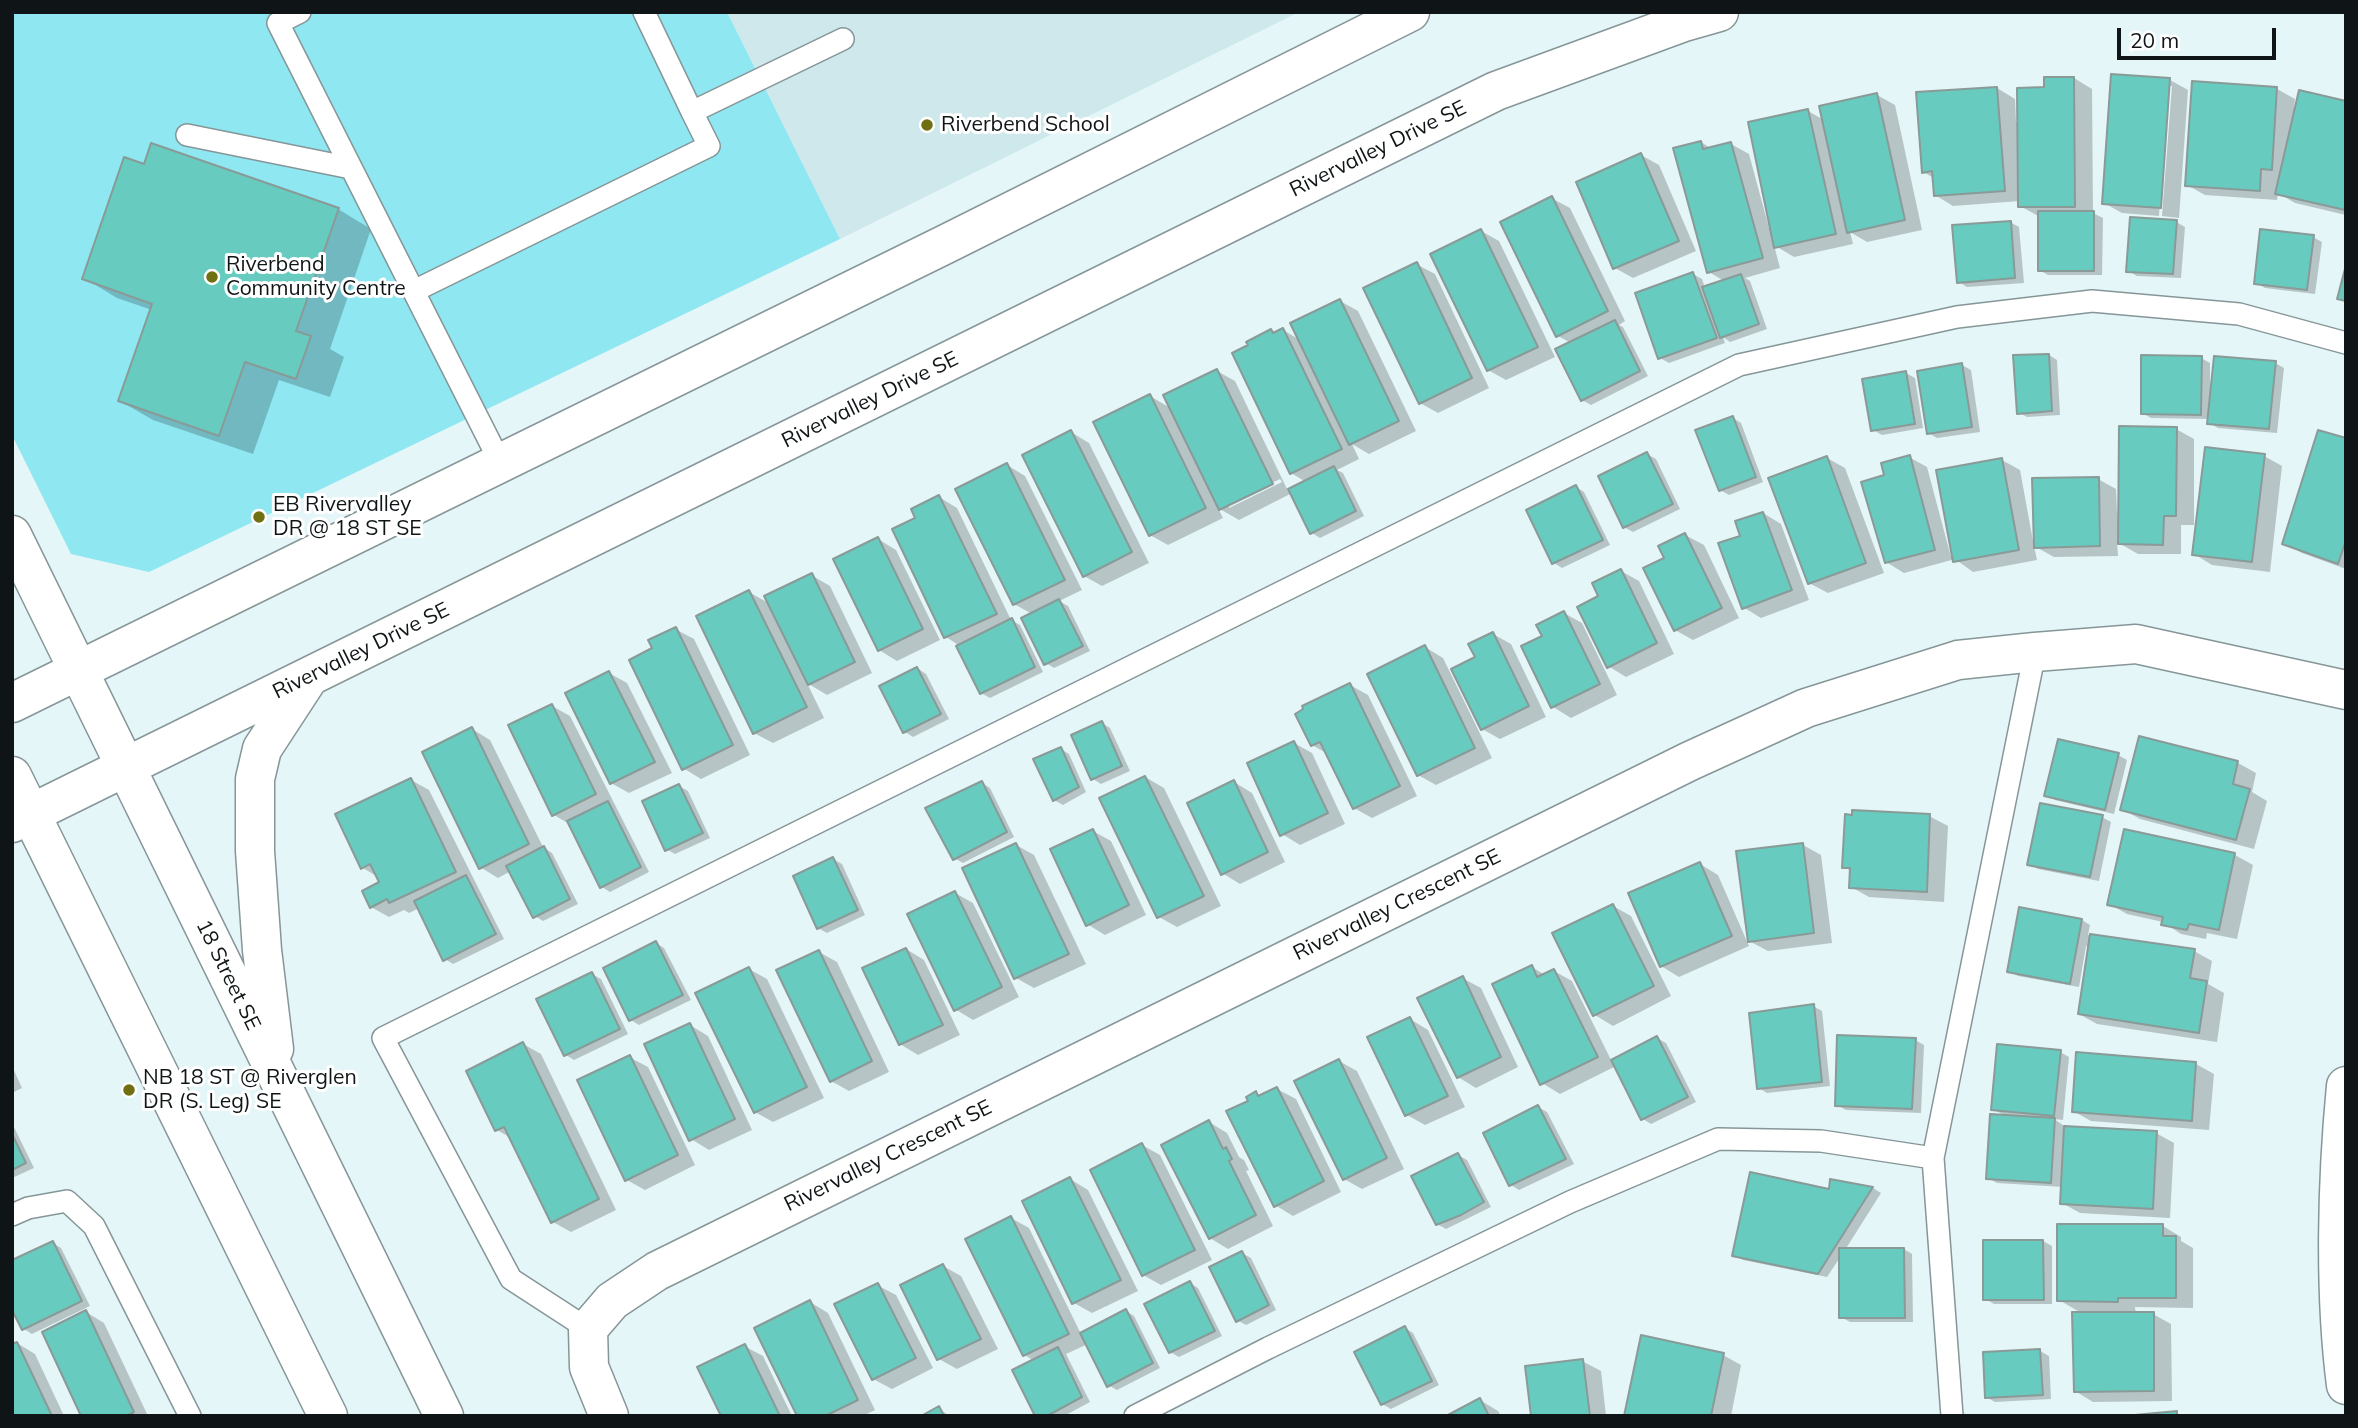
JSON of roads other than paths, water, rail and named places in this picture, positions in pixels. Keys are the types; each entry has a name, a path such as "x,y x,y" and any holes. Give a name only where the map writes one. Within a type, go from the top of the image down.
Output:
{"street":[{"path":"12,703 946,244 1410,12"},
{"name":"Rivervalley Drive SE","path":"22,819 1496,91 1684,22 1719,12"},
{"name":"18 Street SE","path":"12,535 444,1416"},
{"name":"Rivervalley Crescent SE","path":"587,1329 612,1301 657,1271 1690,761 1818,704 1958,660 2136,645 2346,690"},
{"path":"277,1079 262,950 255,851 255,779 262,749 309,677"},
{"path":"12,776 22,819 328,1416"},
{"path":"2346,1086 2342,1131 2339,1273 2346,1385"},
{"path":"587,1329 589,1367 609,1416"}],"lane":[{"path":"300,12 278,23 500,462"},
{"path":"414,291 709,146 644,12"},
{"path":"692,112 843,38"},
{"path":"187,135 351,168"},
{"path":"587,1329 511,1279 383,1038 1738,365 1957,317 2092,301 2239,314 2346,343"},
{"path":"1952,1416 1933,1158 2035,652"},
{"path":"1135,1416 1268,1348 1570,1202 1718,1139 1821,1141 1933,1158"},
{"path":"12,1215 28,1208 67,1201 94,1226 190,1416"}],"place":[{"name":"Riverbend School","path":"927,125"},
{"name":"Riverbend Community Centre","path":"212,277"},
{"name":"EB Rivervalley DR @ 18 ST SE","path":"259,517"},
{"name":"NB 18 ST @ Riverglen DR (S. Leg) SE","path":"129,1090"}]}
